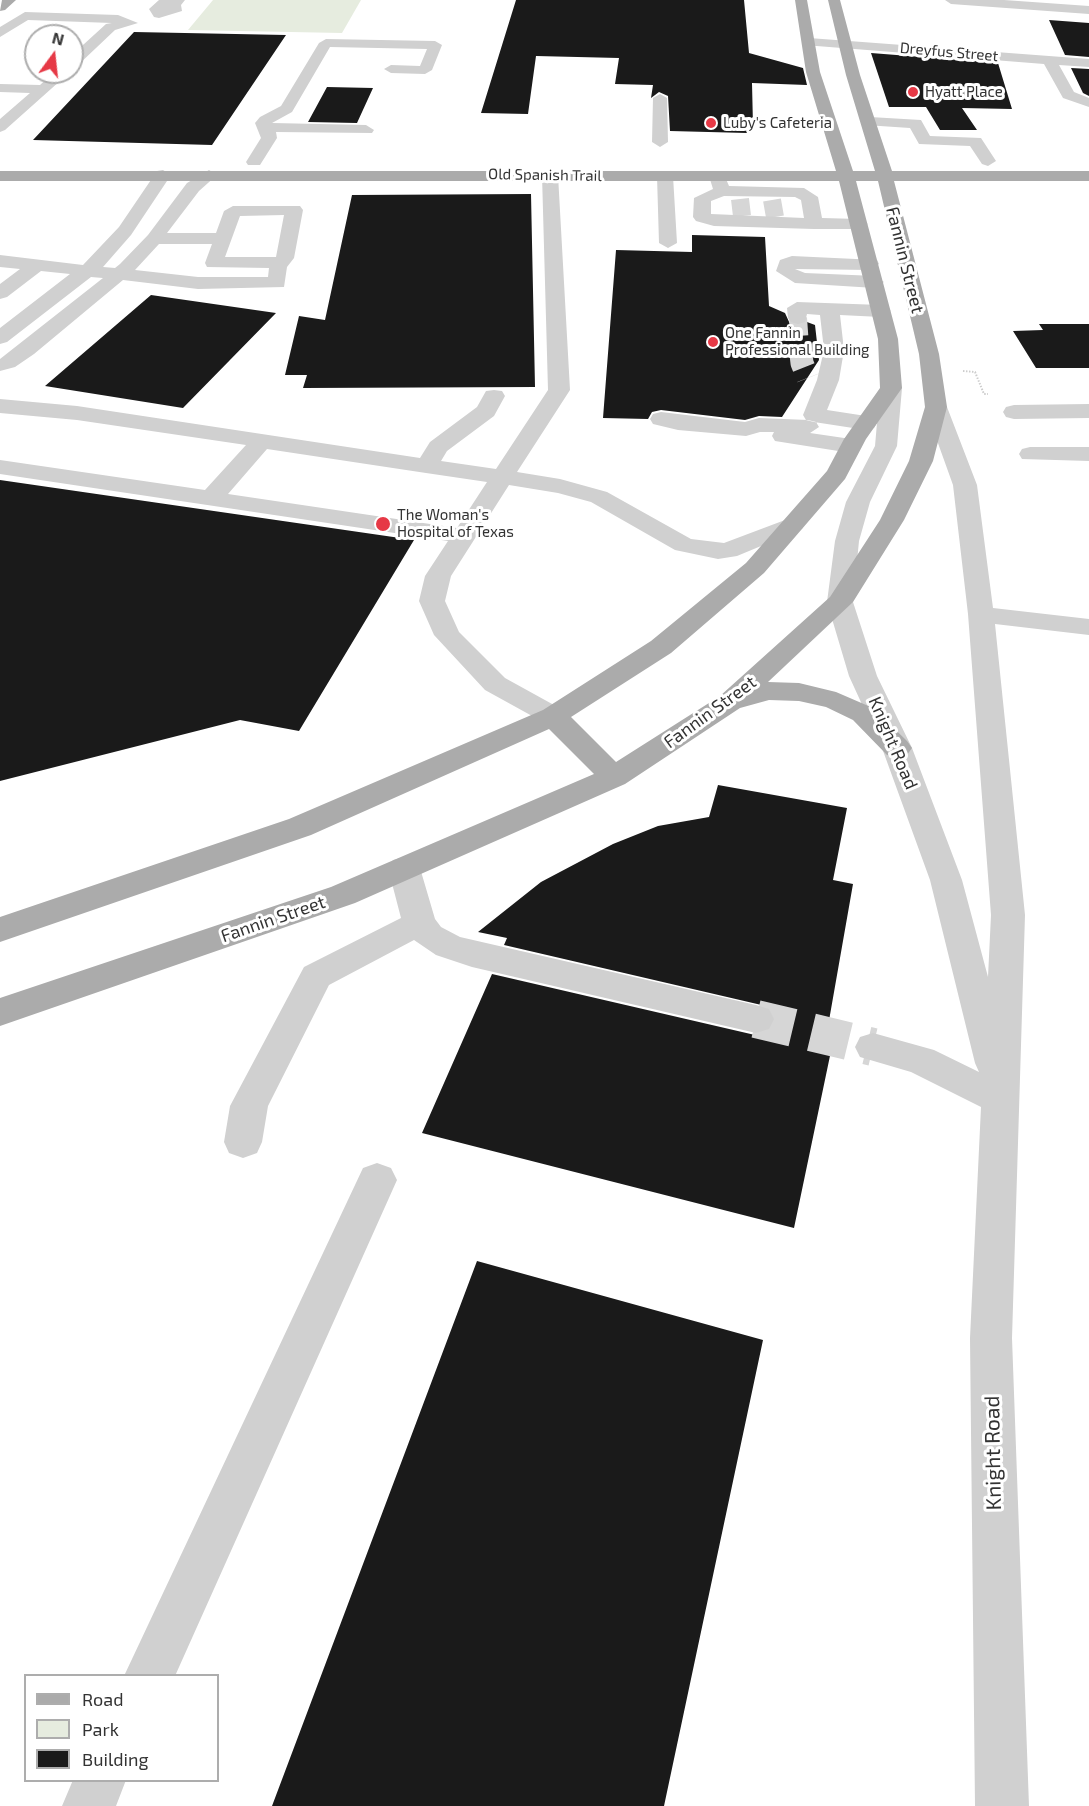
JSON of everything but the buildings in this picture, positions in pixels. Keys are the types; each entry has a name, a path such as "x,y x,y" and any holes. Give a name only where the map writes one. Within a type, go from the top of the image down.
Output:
{"main road":[{"path":"0,7 10,0"},
{"name":"Fannin Street","path":"801,0 813,72 844,169 873,273 888,339 891,388"},
{"name":"Fannin Street","path":"0,1012 343,895 614,777 730,702 840,602 892,520 921,461 936,407 929,354 870,122 853,75 834,0"},
{"name":"Old Spanish Trail","path":"882,169 988,161 1089,160"},
{"path":"163,175 190,169 226,168 254,162"},
{"name":"Old Spanish Trail","path":"0,176 254,162 433,168 550,175 665,176 734,199 844,169"},
{"name":"Old Spanish Trail","path":"0,163 163,175 433,168 882,169 1089,176"},
{"path":"882,315 920,319"},
{"path":"0,930 300,827 553,716 661,647 755,568 837,474 859,434 891,388"},
{"path":"730,702 768,691 799,692 836,702 863,714 897,748"},
{"path":"553,716 614,777"}],"street":[{"path":"84,52 111,27 158,8 188,0"},
{"path":"958,19 957,0 999,8 1044,7 1089,10"},
{"path":"0,33 43,3"},
{"path":"125,21 131,6"},
{"path":"1044,7 1046,15 1089,18"},
{"path":"25,16 125,21"},
{"name":"Dreyfus Street","path":"809,42 1089,63"},
{"path":"254,162 267,133 263,123 269,116 287,109 326,43 435,45 425,69 391,69"},
{"path":"1048,60 1068,95 1089,103"},
{"path":"0,128 49,84"},
{"path":"0,88 43,89"},
{"path":"660,98 660,142"},
{"path":"870,122 916,123 925,141 975,141 988,161"},
{"path":"267,133 363,135"},
{"path":"0,338 99,261 125,231 163,175"},
{"path":"0,365 9,363 27,350 118,275 154,239 193,187 209,175"},
{"path":"550,175 559,390 438,576 432,601 447,636 495,684 553,716"},
{"path":"665,176 668,243"},
{"path":"734,199 774,208 798,192 809,197 814,224"},
{"path":"734,199 774,208 814,224 859,224"},
{"path":"0,261 198,283 277,283 278,266 285,258 294,210 233,211 214,263 281,262"},
{"path":"154,239 223,238"},
{"path":"0,293 36,266"},
{"path":"798,318 797,308 882,315"},
{"path":"809,427 818,379 834,350 830,310"},
{"path":"11,381 49,409"},
{"name":"Knight Road","path":"891,388 886,446 858,502 847,541 840,602 863,676 897,748 945,879 1002,1100"},
{"path":"426,466 438,447 486,411 494,396"},
{"path":"0,406 49,409 560,486 599,497 684,545 718,551 728,551 793,524"},
{"name":"Knight Road","path":"936,407 965,485 981,614 1008,915 991,1338 1002,1806"},
{"path":"786,410 809,427"},
{"path":"1014,411 1089,411"},
{"path":"661,419 678,423 746,429 757,434 809,427 859,434"},
{"path":"210,499 261,442"},
{"path":"1030,454 1089,454"},
{"path":"0,467 464,536"},
{"path":"981,614 1089,627"},
{"path":"404,868 419,923 429,936 472,954 756,1019"},
{"path":"243,1142 249,1106 316,976 419,923"},
{"path":"873,1047 921,1060 1002,1100"},
{"path":"150,1674 377,1180"},
{"path":"89,1806 99,1782"}],"path":[{"path":"956,371 975,372 984,394 995,394"}],"green space":[{"path":"213,0 361,0 342,33 188,30"}],"tunnel":[{"path":"740,199 742,216"},
{"path":"772,200 775,217"},
{"path":"798,318 800,346"},
{"path":"800,345 802,363 808,378"},
{"path":"756,1019 873,1047"}],"place":[{"name":"Hyatt Place","path":"913,92"},
{"name":"Luby's Cafeteria","path":"711,123"},
{"name":"One Fannin Professional Building","path":"713,342"},
{"name":"The Woman's Hospital of Texas","path":"383,524"}]}
